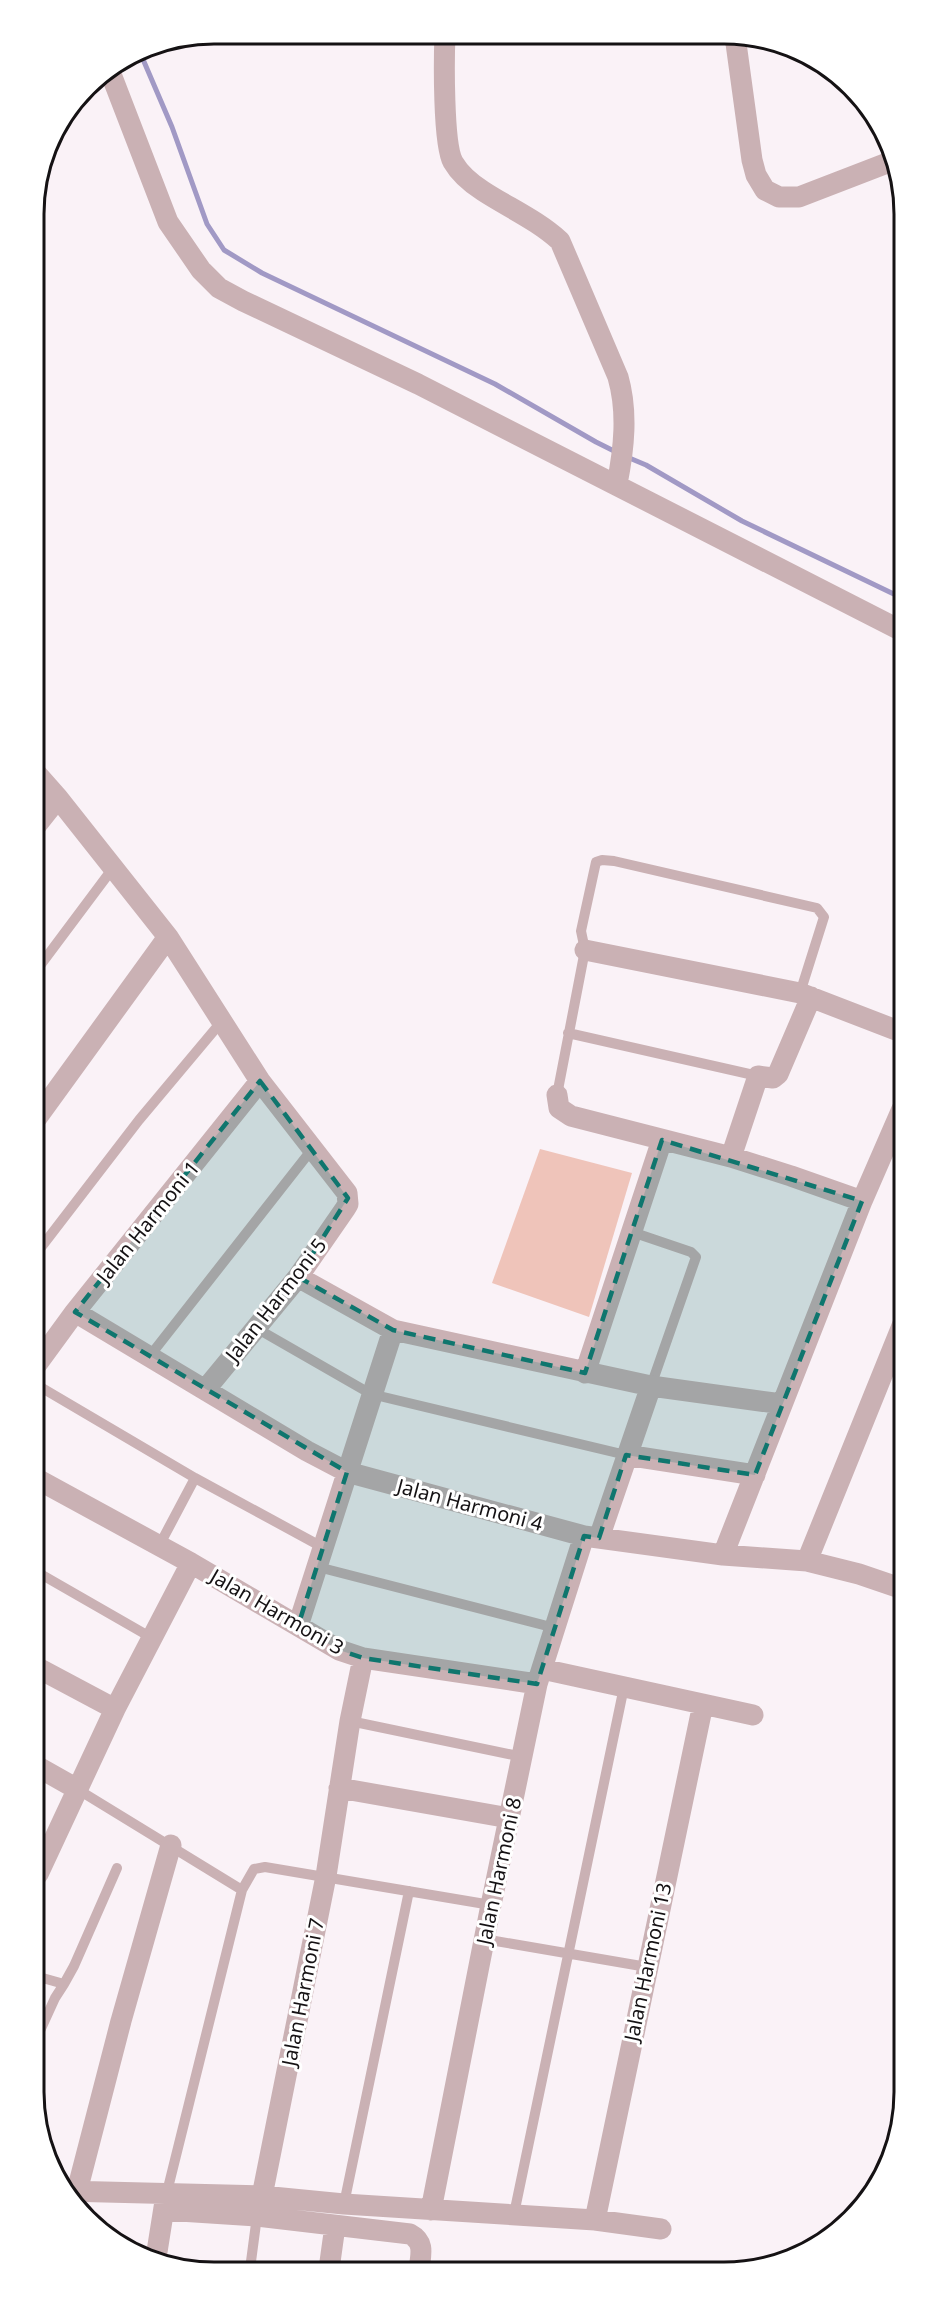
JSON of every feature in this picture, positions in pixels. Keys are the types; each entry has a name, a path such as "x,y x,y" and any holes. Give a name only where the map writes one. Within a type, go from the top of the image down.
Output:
{"street":[{"path":"445,44 447,143 453,162 465,177 481,190 546,228 560,241 618,377 623,394 623,436 617,484"},
{"path":"736,44 752,160 756,176 765,190 779,197 799,197 887,163"},
{"path":"112,77 168,222 201,270 219,288 418,384 894,627"},
{"path":"44,782 168,938 260,1081 313,1148"},
{"path":"44,816 58,798"},
{"path":"44,1108 168,938"},
{"path":"585,950 806,995 894,1029"},
{"path":"731,1157 758,1076 774,1078 778,1074 806,995"},
{"name":"Jalan Harmoni 1","path":"44,1354 75,1312 260,1081"},
{"path":"557,1095 560,1108 571,1116 731,1157 862,1201"},
{"path":"723,1555 862,1201 894,1127"},
{"path":"585,1373 662,1140"},
{"name":"Jalan Harmoni 5","path":"205,1390 298,1277 345,1209 348,1198 344,1188 313,1148"},
{"path":"298,1277 393,1330 651,1386 782,1404"},
{"name":"Jalan Harmoni 4","path":"75,1312 307,1451 347,1472 592,1537 723,1555 807,1561 859,1574 894,1586"},
{"path":"298,1626 393,1330"},
{"path":"807,1561 894,1346"},
{"name":"Jalan Harmoni 8","path":"431,2210 484,1939 539,1677 555,1628 626,1455 651,1386"},
{"path":"626,1455 755,1475"},
{"name":"Jalan Harmoni 3","path":"44,1483 191,1563 339,1650 363,1659 624,1687 753,1715"},
{"path":"44,1861 115,1709 191,1563"},
{"name":"Jalan Harmoni 7","path":"260,2206 326,1876 350,1721 363,1659"},
{"path":"44,1671 115,1709"},
{"name":"Jalan Harmoni 13","path":"595,2220 703,1704"},
{"path":"44,1770 77,1789"},
{"path":"339,1788 509,1818"},
{"path":"74,2189 171,1845"},
{"path":"79,2195 260,2206 344,2205 514,2214 595,2220 661,2229"},
{"path":"157,2252 165,2201"},
{"path":"260,2206 334,2226 410,2234 418,2238 422,2244 420,2262"},
{"path":"330,2262 334,2226"}],"lane":[{"path":"557,1095 585,950 581,931 596,862 614,861 817,908 824,917 806,995"},
{"path":"44,960 113,868"},
{"path":"44,1244 139,1120 222,1021"},
{"path":"568,1033 758,1076"},
{"path":"149,1357 313,1148"},
{"path":"632,1232 691,1252 696,1257 651,1386"},
{"path":"256,1329 371,1394 626,1455"},
{"path":"44,1388 195,1478 321,1558 555,1628"},
{"path":"159,1546 195,1478"},
{"path":"44,1576 152,1638"},
{"path":"514,2214 624,1687"},
{"path":"350,1721 523,1757"},
{"path":"77,1789 242,1890"},
{"path":"165,2201 242,1890 255,1869 260,1866 326,1876 491,1905"},
{"path":"44,2022 74,1966 117,1868"},
{"path":"344,2205 409,1891"},
{"path":"484,1939 647,1966"},
{"path":"44,1978 64,1984"},
{"path":"251,2262 260,2206"}],"highlighted area":[{"path":"260,1081 348,1198 298,1277 393,1330 585,1373 662,1140 862,1201 755,1475 626,1455 599,1538 584,1536 537,1684 363,1658 339,1650 298,1626 347,1472 75,1312"}],"shaded area":[{"path":"540,1149 632,1173 589,1317 492,1283"}],"waterway":[{"path":"143,59 172,127 207,224 224,250 262,273 495,384 616,452"},
{"path":"627,457 646,465 742,521 894,594"}]}
